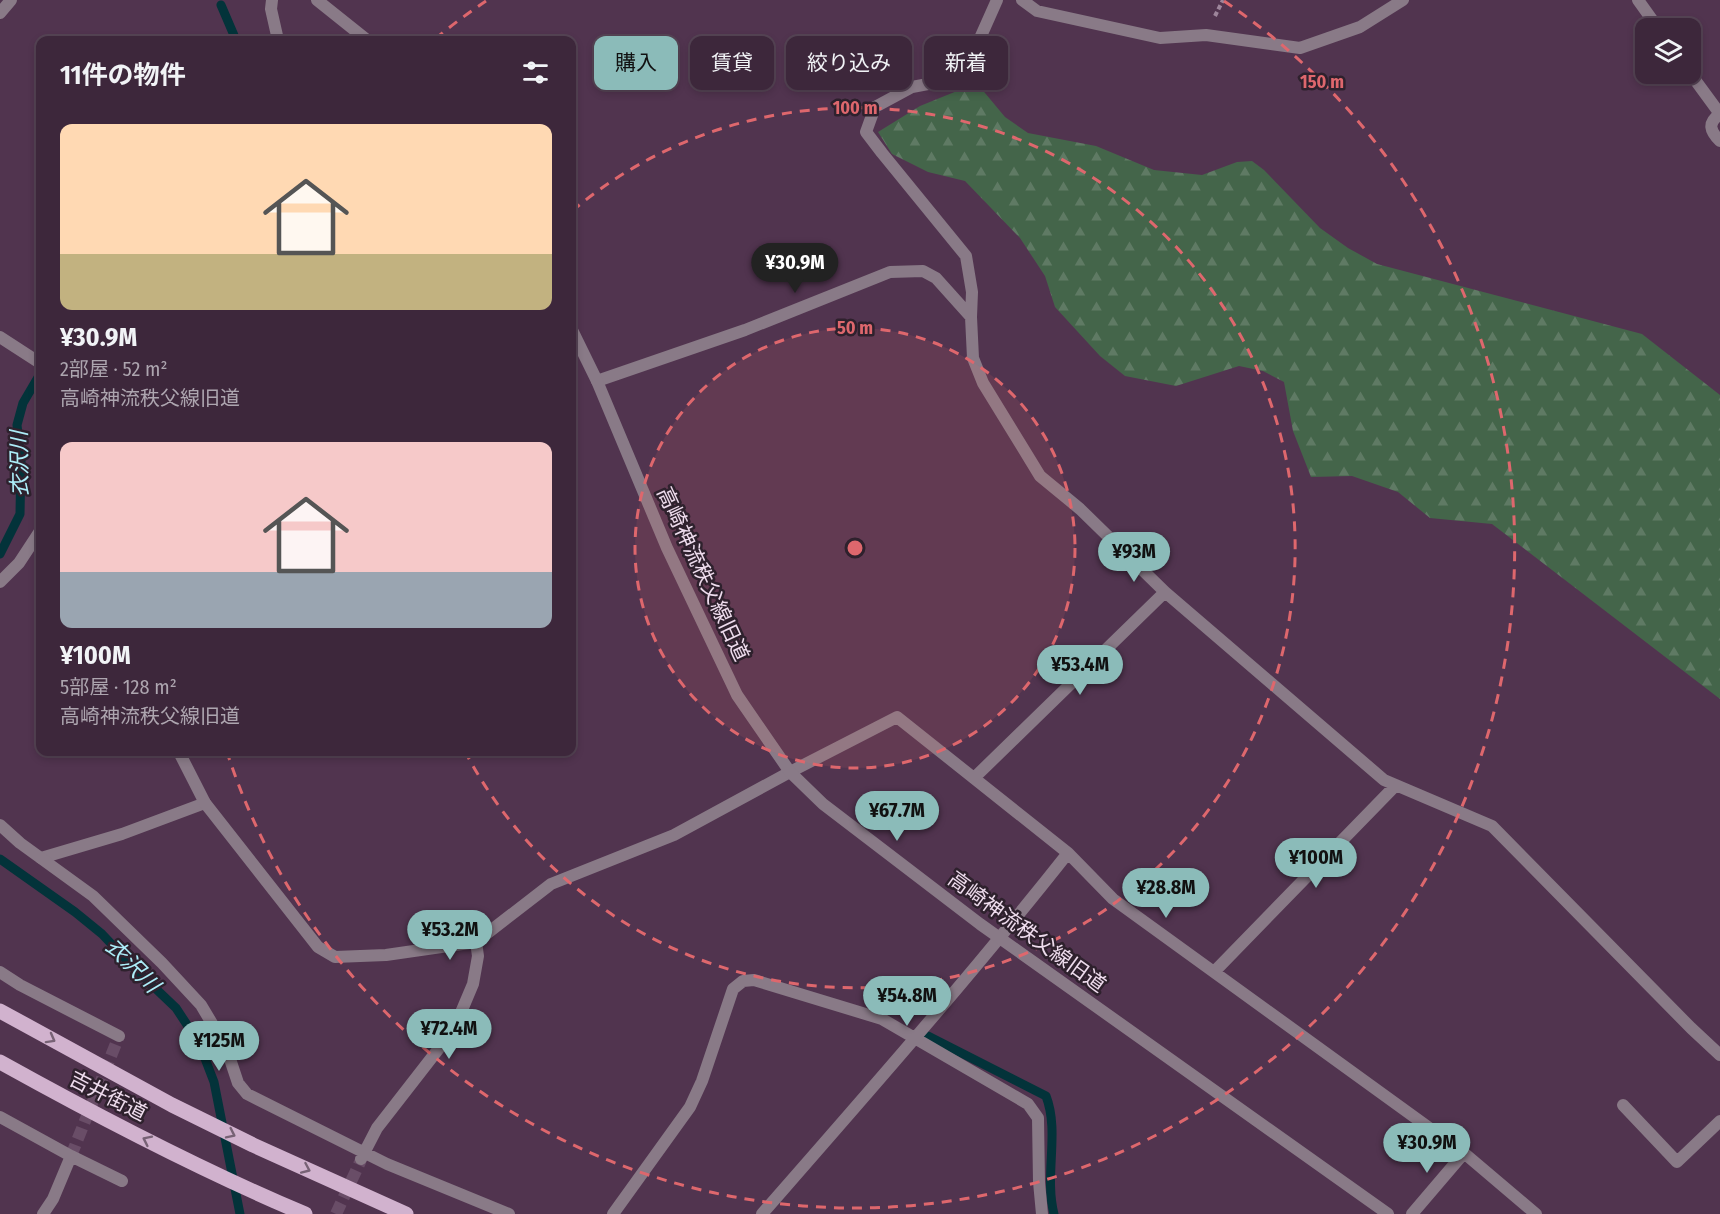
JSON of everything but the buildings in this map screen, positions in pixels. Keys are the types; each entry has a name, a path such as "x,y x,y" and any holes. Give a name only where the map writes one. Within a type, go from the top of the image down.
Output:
{"main road":[{"name":"吉井街道","path":"0,1011 172,1106 406,1214"},
{"name":"吉井街道","path":"0,1062 74,1103 199,1166 305,1214"}],"street":[{"path":"0,13 11,0"},
{"path":"272,0 271,9 277,36"},
{"path":"317,0 362,36"},
{"path":"997,0 969,63 944,81 912,87 875,107 866,132 966,256 972,292 974,358 983,383 1040,476 1080,509 1165,592 1384,780 1492,826 1720,1055"},
{"path":"1022,0 1036,11 1160,38 1206,35 1300,48 1360,27 1403,0"},
{"path":"1638,0 1651,18"},
{"path":"1698,84 1720,114 1713,119 1711,126 1713,135 1720,141"},
{"path":"597,381 745,330 890,272 923,271 936,278 971,317"},
{"path":"0,337 36,360"},
{"name":"高崎神流秩父線旧道","path":"576,338 597,381 668,548 737,695 790,772 823,804 1000,938 1388,1214"},
{"path":"0,582 19,562 36,537"},
{"path":"974,778 1165,592"},
{"path":"181,756 205,803 318,947 335,957 386,955 476,942 550,884 674,835 897,717 1068,854 1113,899 1464,1153 1536,1214"},
{"path":"1214,972 1396,785"},
{"path":"41,858 122,834 205,803"},
{"path":"0,825 93,896 162,963 201,1005 226,1047 238,1083 248,1095 363,1156 509,1214"},
{"path":"762,1214 916,1038 1068,854"},
{"path":"363,1156 377,1128 454,1029 473,984 477,956 476,942"},
{"path":"0,972 20,985 119,1036"},
{"path":"613,1214 690,1107 702,1081 733,989 743,981 754,980 882,1019 1028,1104 1038,1118 1042,1214"},
{"path":"1623,1105 1677,1162 1720,1121"},
{"path":"0,1117 70,1156 122,1181"},
{"path":"1412,1214 1464,1153"},
{"path":"43,1214 54,1199 70,1156"}],"green space":[{"path":"982,90 1005,117 1028,133 1096,146 1154,170 1202,175 1237,162 1252,161 1264,170 1320,228 1348,248 1377,264 1642,334 1720,395 1720,699 1492,524 1430,518 1398,492 1352,476 1311,477 1293,431 1284,382 1263,371 1239,366 1176,386 1125,376 1100,356 1055,307 1045,276 1020,238 965,181 928,172 892,154 878,132 920,106 957,91"}],"waterway":[{"name":"衣沢川","path":"221,5 234,36"},
{"name":"衣沢川","path":"0,554 20,514 21,461 17,425 23,403 36,381"},
{"name":"衣沢川","path":"0,859 102,934 176,1008 199,1043 214,1082 240,1214"},
{"path":"928,1036 1046,1096 1052,1124 1050,1184 1054,1214"}],"tunnel":[{"path":"71,1156 119,1036"},
{"path":"336,1214 361,1160"}]}
